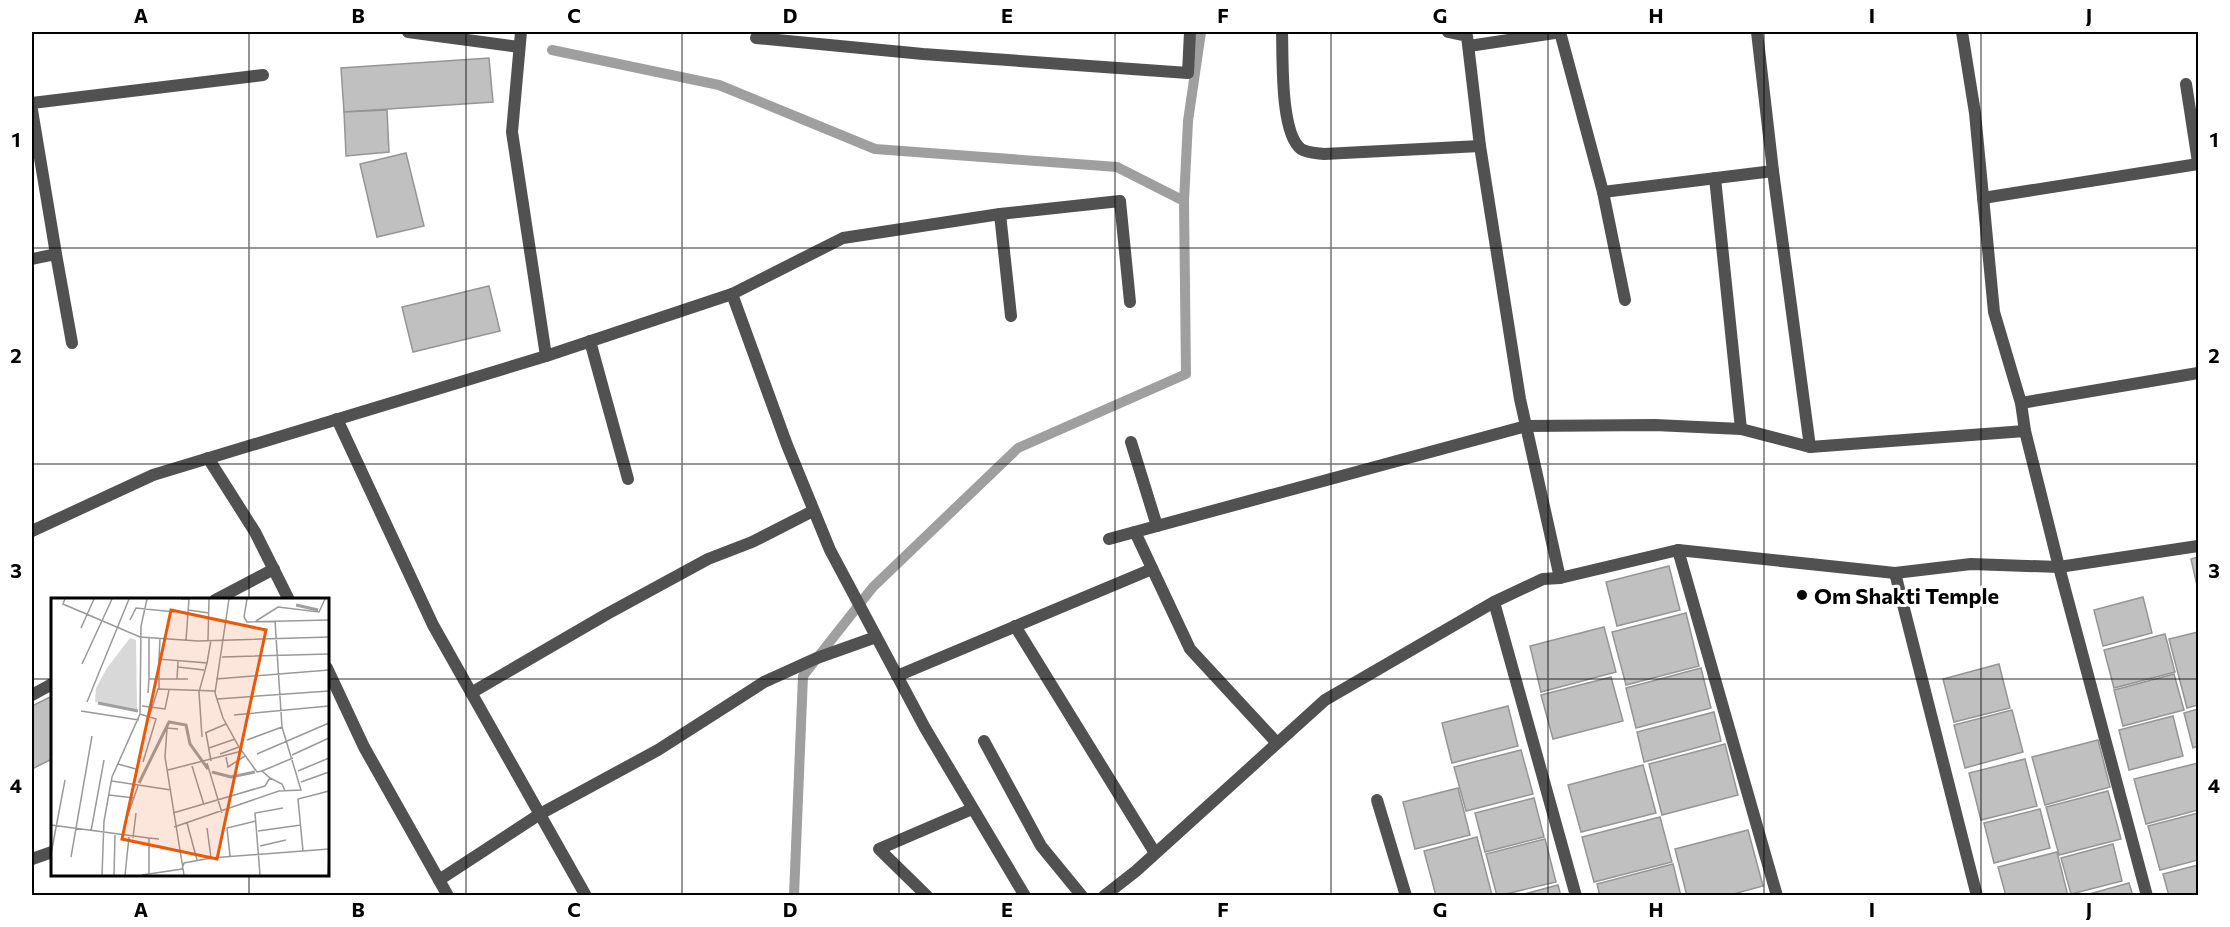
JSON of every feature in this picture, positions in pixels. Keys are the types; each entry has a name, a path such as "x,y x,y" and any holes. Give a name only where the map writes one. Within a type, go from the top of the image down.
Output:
{"street":[{"path":"408,32 519,47"},
{"path":"520,32 512,132 546,356"},
{"path":"756,38 923,54 1188,73 1190,32"},
{"path":"1282,32 1284,92 1293,140 1303,150 1324,153 1480,146"},
{"path":"1448,32 1460,32 1467,36 1480,146 1526,426 1560,578"},
{"path":"1469,46 1560,32 1603,192 1624,300"},
{"path":"1757,32 1810,447"},
{"path":"1962,32 1975,113 1994,312 2022,404 2025,431 2059,567 2147,896"},
{"path":"32,103 263,75"},
{"path":"1983,198 2199,163 2186,84"},
{"path":"32,110 72,343"},
{"path":"1603,192 1773,171"},
{"path":"1715,178 1741,429"},
{"path":"32,531 153,475 546,356 732,294 843,238 1000,214 1120,201 1130,302"},
{"path":"1000,214 1011,316"},
{"path":"32,259 56,254"},
{"path":"732,294 813,511 830,550 897,676 1025,896"},
{"path":"590,341 628,479"},
{"path":"2022,404 2199,373"},
{"path":"337,419 433,625 586,896"},
{"path":"1109,539 1526,426 1655,425 1741,429 1810,447 2025,431"},
{"path":"1131,442 1157,526"},
{"path":"208,458 255,532 288,598"},
{"path":"471,693 607,614 708,559 752,542 813,511"},
{"path":"1135,532 1190,649 1277,743"},
{"path":"1104,896 1325,700 1494,602 1543,579 1560,578 1678,550 1895,573 1971,564 2059,567 2199,546"},
{"path":"1678,550 1777,896"},
{"path":"219,598 274,569"},
{"path":"897,676 1152,569"},
{"path":"1895,573 1977,896"},
{"path":"1494,602 1576,896"},
{"path":"1015,626 1155,853"},
{"path":"439,880 540,814 658,750 764,682 873,633"},
{"path":"328,670 364,747 448,896"},
{"path":"32,695 51,685"},
{"path":"984,741 1041,846 1082,896"},
{"path":"1377,800 1406,896"},
{"path":"927,896 879,849 972,808"},
{"path":"32,859 51,852"}],"building":[{"path":"489,58 493,102 344,112 341,68"},
{"path":"387,110 389,152 346,156 344,112"},
{"path":"406,153 424,226 377,237 360,164"},
{"path":"489,286 500,331 413,352 402,307"},
{"path":"2198,557 2198,590 2191,559"},
{"path":"1669,566 1680,610 1617,626 1606,582"},
{"path":"2143,597 2152,633 2103,646 2094,610"},
{"path":"1686,613 1699,666 1626,685 1612,632"},
{"path":"1604,627 1616,672 1541,692 1530,646"},
{"path":"2198,632 2198,705 2187,708 2169,639"},
{"path":"2165,634 2175,672 2114,688 2104,650"},
{"path":"1999,664 2010,708 1954,722 1943,679"},
{"path":"1701,668 1711,708 1636,728 1626,688"},
{"path":"2174,674 2184,710 2123,726 2114,690"},
{"path":"1611,677 1623,721 1553,739 1541,695"},
{"path":"51,696 51,760 32,769 32,706"},
{"path":"1508,706 1518,746 1452,763 1442,723"},
{"path":"2198,709 2198,746 2193,748 2184,713"},
{"path":"2012,710 2023,752 1965,768 1954,725"},
{"path":"1714,712 1721,741 1644,762 1637,732"},
{"path":"2173,716 2183,756 2129,770 2119,730"},
{"path":"2098,740 2110,787 2045,805 2032,757"},
{"path":"1725,744 1738,795 1662,815 1649,764"},
{"path":"1521,750 1533,794 1466,811 1454,767"},
{"path":"2025,759 2037,806 1981,820 1969,773"},
{"path":"2198,763 2198,810 2146,824 2134,779"},
{"path":"1643,765 1656,813 1581,832 1568,785"},
{"path":"1458,788 1470,835 1415,849 1403,802"},
{"path":"2108,791 2121,839 2059,855 2046,807"},
{"path":"1534,798 1544,837 1485,852 1475,813"},
{"path":"2040,809 2050,848 1994,863 1984,823"},
{"path":"2198,813 2198,860 2160,870 2148,826"},
{"path":"1660,817 1672,862 1594,882 1582,837"},
{"path":"1748,830 1763,886 1726,896 1687,896 1675,849"},
{"path":"1477,837 1492,895 1436,896 1424,851"},
{"path":"1545,839 1556,882 1497,896 1486,854"},
{"path":"2113,844 2122,881 2071,894 2061,858"},
{"path":"2057,852 2068,896 2006,896 1998,867"},
{"path":"1673,864 1681,896 1600,896 1597,884"},
{"path":"2198,865 2198,896 2169,896 2163,874"},
{"path":"2129,883 2133,896 2082,896"},
{"path":"1558,885 1561,896 1517,896"}],"waterway":[{"path":"1184,201 1188,121 1201,32"},
{"path":"552,50 719,85 875,149 1117,167 1184,201 1186,374 1018,448 873,587 803,676 794,896"}],"place":[{"name":"Om Shakti Temple","path":"1802,595"}]}
